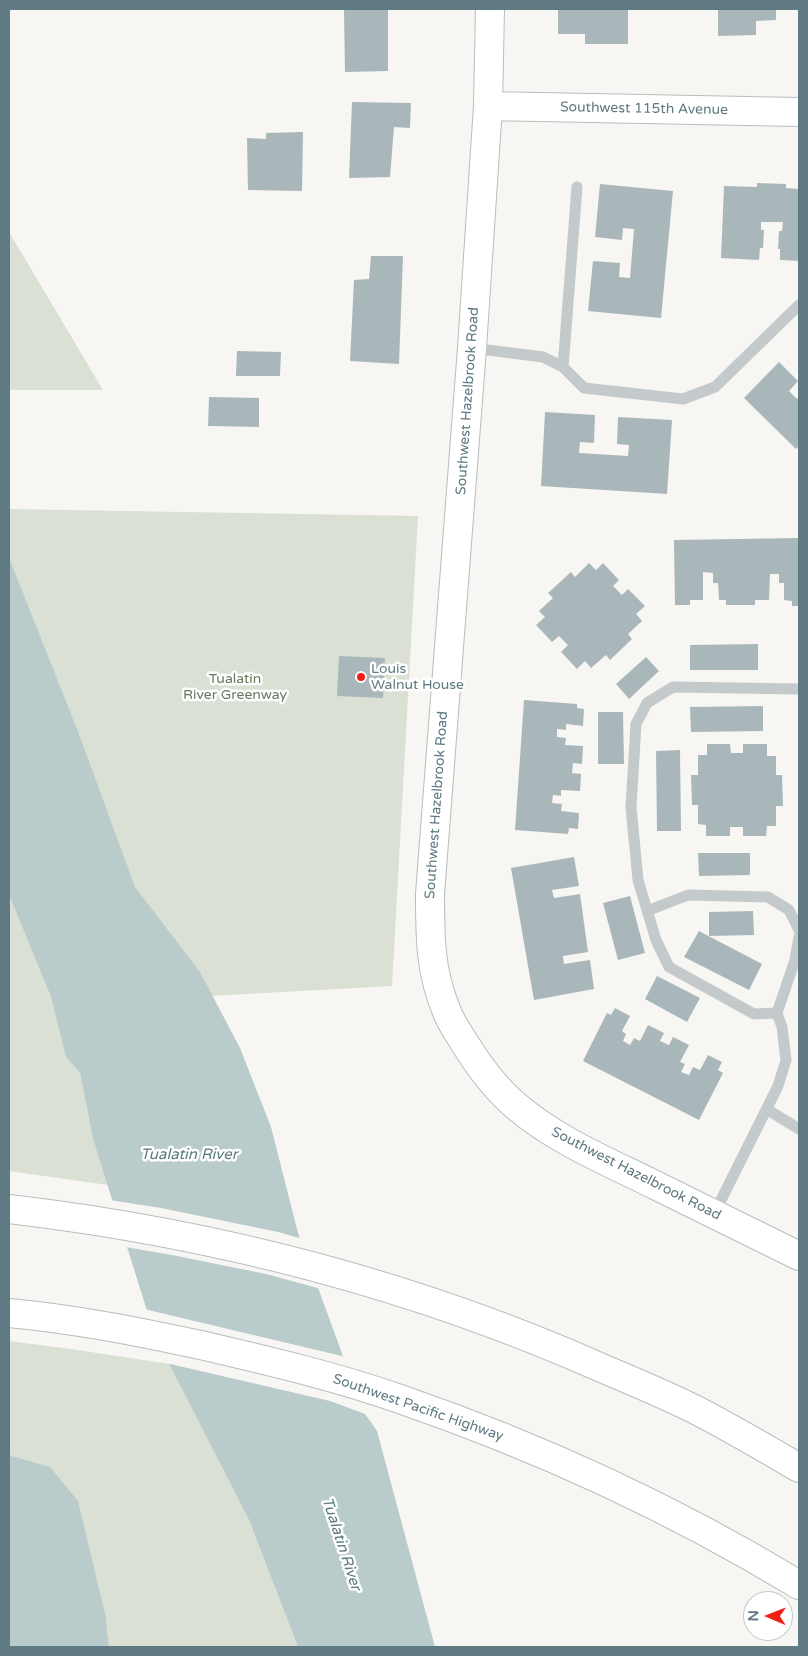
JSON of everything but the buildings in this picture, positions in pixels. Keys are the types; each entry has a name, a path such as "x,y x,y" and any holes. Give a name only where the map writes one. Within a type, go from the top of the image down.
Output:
{"main road":[{"name":"Southwest Hazelbrook Road","path":"490,9 488,106 472,348 430,894 432,965 438,990 447,1014 471,1054 493,1083 516,1106 543,1126 586,1151 799,1256"},
{"name":"Southwest 115th Avenue","path":"488,106 799,112"},
{"path":"9,1209 100,1222 239,1248 386,1287 499,1325 563,1350 695,1410 799,1468"},
{"name":"Southwest Pacific Highway","path":"9,1312 148,1333 334,1378 396,1397 477,1426 573,1467 663,1509 748,1554 799,1585"}],"lane":[{"path":"563,367 576,187"},
{"path":"472,348 543,357 563,367 584,388 683,399 715,386 799,305"},
{"path":"777,1013 754,1014 668,967 656,940 638,880 631,808 636,724 646,703 673,688 799,689"},
{"path":"647,911 688,895 768,897 790,910 799,930"},
{"path":"714,1214 768,1110 786,1060 782,1027 777,1013 795,960 799,937"},
{"path":"768,1110 799,1129"}],"green space":[{"path":"9,232 103,390 9,390"},
{"name":"Tualatin River Greenway","path":"9,509 418,516 392,986 154,999 9,576"},
{"path":"9,895 51,997 66,1057 80,1073 93,1139 108,1185 9,1171"},
{"path":"9,1341 170,1364 249,1520 298,1647 109,1647 106,1618 50,1467 9,1455"}],"water":[{"name":"Tualatin River","path":"9,558 77,729 135,887 200,972 240,1048 271,1127 298,1233 363,1411 377,1431 435,1647 298,1647 249,1520 155,1336 93,1139 80,1073 66,1057 51,997 9,895"},
{"path":"9,1455 50,1467 78,1501 106,1618 109,1647 9,1647"}],"pier":[{"path":"110,1200 161,1208 278,1232 303,1239 321,1289 266,1274 125,1247"},
{"path":"144,1309 346,1357 368,1415 330,1401 166,1363 153,1337"}],"place":[{"name":"Louis Walnut House","path":"361,677"}]}
